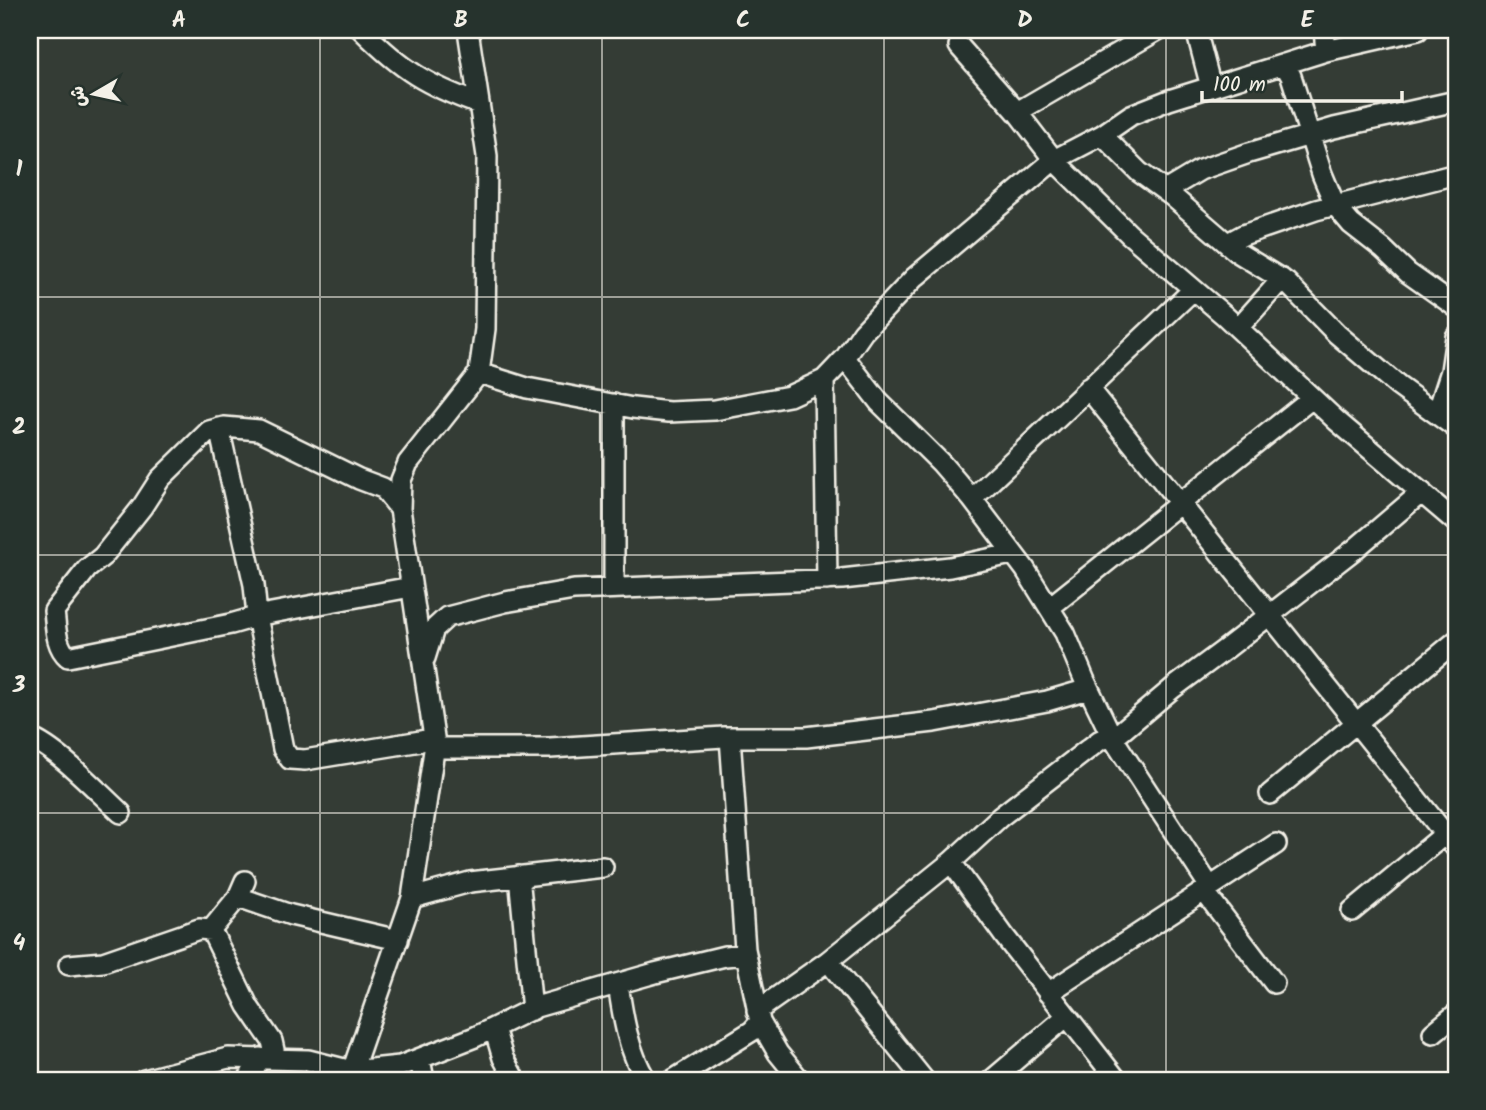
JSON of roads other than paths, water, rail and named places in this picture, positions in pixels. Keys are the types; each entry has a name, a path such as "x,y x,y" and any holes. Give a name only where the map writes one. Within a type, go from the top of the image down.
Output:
{"street":[{"path":"362,30 401,67 428,84 479,104"},
{"path":"351,1076 412,898 434,743 400,509 401,480 408,463 479,373 485,329 487,156 468,30"},
{"path":"1017,112 1158,30"},
{"path":"1196,30 1211,87"},
{"path":"1324,30 1326,51"},
{"path":"479,373 527,388 669,412 715,410 789,396 824,380 845,358 863,332 914,278 1054,160 1102,135 1131,115 1326,51 1418,30"},
{"path":"959,46 1017,112 1054,160 1129,234 1238,328 1312,398 1422,492 1451,510"},
{"path":"1284,64 1292,76 1322,174 1335,205 1351,224 1408,273 1456,307"},
{"path":"1165,191 1200,170 1310,136 1456,101"},
{"path":"1102,135 1139,172 1228,243 1282,279 1337,334 1398,386 1456,428"},
{"path":"1228,243 1243,235 1335,205 1456,174"},
{"path":"1238,328 1282,279"},
{"path":"972,499 1193,290"},
{"path":"1437,414 1451,371 1456,337"},
{"path":"845,358 879,401 941,463 972,499 1025,569 1065,633 1088,689 1112,737 1207,889 1274,983"},
{"path":"824,380 827,580"},
{"path":"1088,388 1355,723 1453,836 1352,911"},
{"path":"1050,607 1312,398"},
{"path":"614,404 614,588"},
{"path":"400,509 383,488 259,430 219,428 209,431 160,480 103,556 87,569 54,611 59,646 68,657 232,624 257,616 411,587"},
{"path":"219,428 254,585 257,616 283,749 290,759 305,760 421,741 550,748 730,737 806,737 888,729 1047,701 1088,689"},
{"path":"673,1080 752,1031 758,1017 951,862 1000,817 1100,740 1118,735 1173,688 1355,549 1422,492"},
{"path":"423,665 434,629 447,617 505,602 574,590 827,580 950,567 1012,554"},
{"path":"1270,794 1456,641"},
{"path":"730,737 746,954 758,1017 778,1054 800,1080"},
{"path":"30,738 41,743 121,813"},
{"path":"1048,993 1276,844"},
{"path":"951,862 1005,937 1117,1080"},
{"path":"412,898 470,881 603,867"},
{"path":"519,876 532,1010"},
{"path":"211,930 241,889 291,915 398,940"},
{"path":"69,965 103,962 199,929 211,930"},
{"path":"211,930 248,1006 272,1041 274,1050 248,1080"},
{"path":"144,1080 228,1058 308,1060 351,1076 387,1069 421,1059 532,1010 698,962 746,954"},
{"path":"828,961 924,1080"},
{"path":"618,984 624,1026 634,1061 646,1080"},
{"path":"1433,1033 1456,1014"},
{"path":"992,1080 1067,1016"},
{"path":"494,1028 503,1058 515,1080"},
{"path":"421,1059 424,1080"}]}
